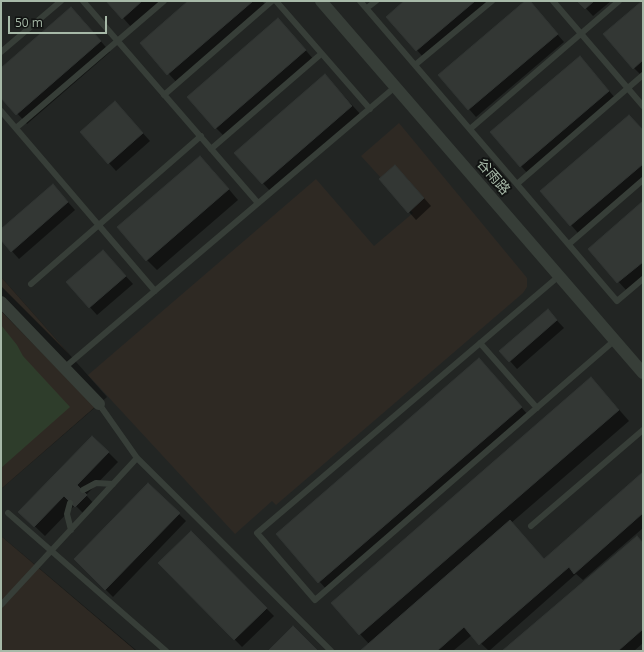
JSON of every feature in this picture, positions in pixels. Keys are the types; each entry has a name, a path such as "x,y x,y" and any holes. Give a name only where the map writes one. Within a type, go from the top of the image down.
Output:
{"street":[{"name":"谷雨路","path":"320,1 643,373"},
{"path":"1,302 99,404"}],"lane":[{"path":"1,52 61,1"},
{"path":"83,1 258,203"},
{"path":"16,128 164,1"},
{"path":"164,95 272,1"},
{"path":"276,1 370,109"},
{"path":"360,1 617,301 643,279"},
{"path":"367,8 376,1"},
{"path":"415,65 492,1"},
{"path":"552,1 643,106"},
{"path":"470,129 619,1"},
{"path":"211,149 322,54"},
{"path":"516,184 643,75"},
{"path":"64,368 395,87"},
{"path":"1,111 155,291"},
{"path":"30,284 201,136"},
{"path":"569,244 643,180"},
{"path":"559,276 257,533 315,600 615,340"},
{"path":"480,343 537,408"},
{"path":"99,404 138,458 331,651"},
{"path":"531,526 643,430"},
{"path":"1,605 138,458"},
{"path":"83,490 96,483 113,484"},
{"path":"70,503 68,514 71,530"},
{"path":"8,513 166,651"}],"shaded area":[{"path":"1,1 643,1 643,651 137,651 1,536 1,489 107,397 1,277"},
{"path":"399,123 527,278 527,287 523,293 276,505 272,501 235,534 88,375 316,179 374,246 413,213 361,156"},
{"path":"1,277 70,355 1,286"},
{"path":"1,311 95,407 1,489"},
{"path":"1,325 17,345 23,356 70,407 1,468"},
{"path":"1,536 136,651 1,651"}],"building":[{"path":"106,1 142,1 122,19"},
{"path":"188,1 253,1 167,75 140,43"},
{"path":"404,1 475,1 416,51 386,17"},
{"path":"525,1 530,1 558,34 468,110 438,75"},
{"path":"577,1 594,1 585,9"},
{"path":"642,1 643,60 633,69 603,34"},
{"path":"71,7 101,41 16,115 1,98 1,68"},
{"path":"278,18 306,50 215,129 187,97"},
{"path":"580,56 609,91 520,167 490,132"},
{"path":"325,74 352,106 262,184 234,153"},
{"path":"115,101 143,133 108,164 80,132"},
{"path":"629,115 643,130 643,164 570,226 540,191"},
{"path":"200,156 229,189 146,261 117,227"},
{"path":"395,165 424,198 408,213 379,179"},
{"path":"53,184 68,202 11,252 1,240 1,229"},
{"path":"643,201 643,262 617,283 588,249"},
{"path":"103,250 126,276 89,308 66,282"},
{"path":"548,309 557,320 509,362 499,351"},
{"path":"479,358 522,407 318,583 276,534"},
{"path":"591,377 619,410 359,635 331,603"},
{"path":"92,436 109,452 77,485 87,495 75,507 64,496 34,527 18,512"},
{"path":"643,472 643,513 574,574 569,567 479,645 464,627 437,651 360,651 510,520 544,559"},
{"path":"148,483 180,513 105,590 74,559"},
{"path":"191,531 267,608 234,640 158,563"},
{"path":"637,536 643,543 643,629 618,651 502,651"},
{"path":"293,626 318,651 268,651"}]}
